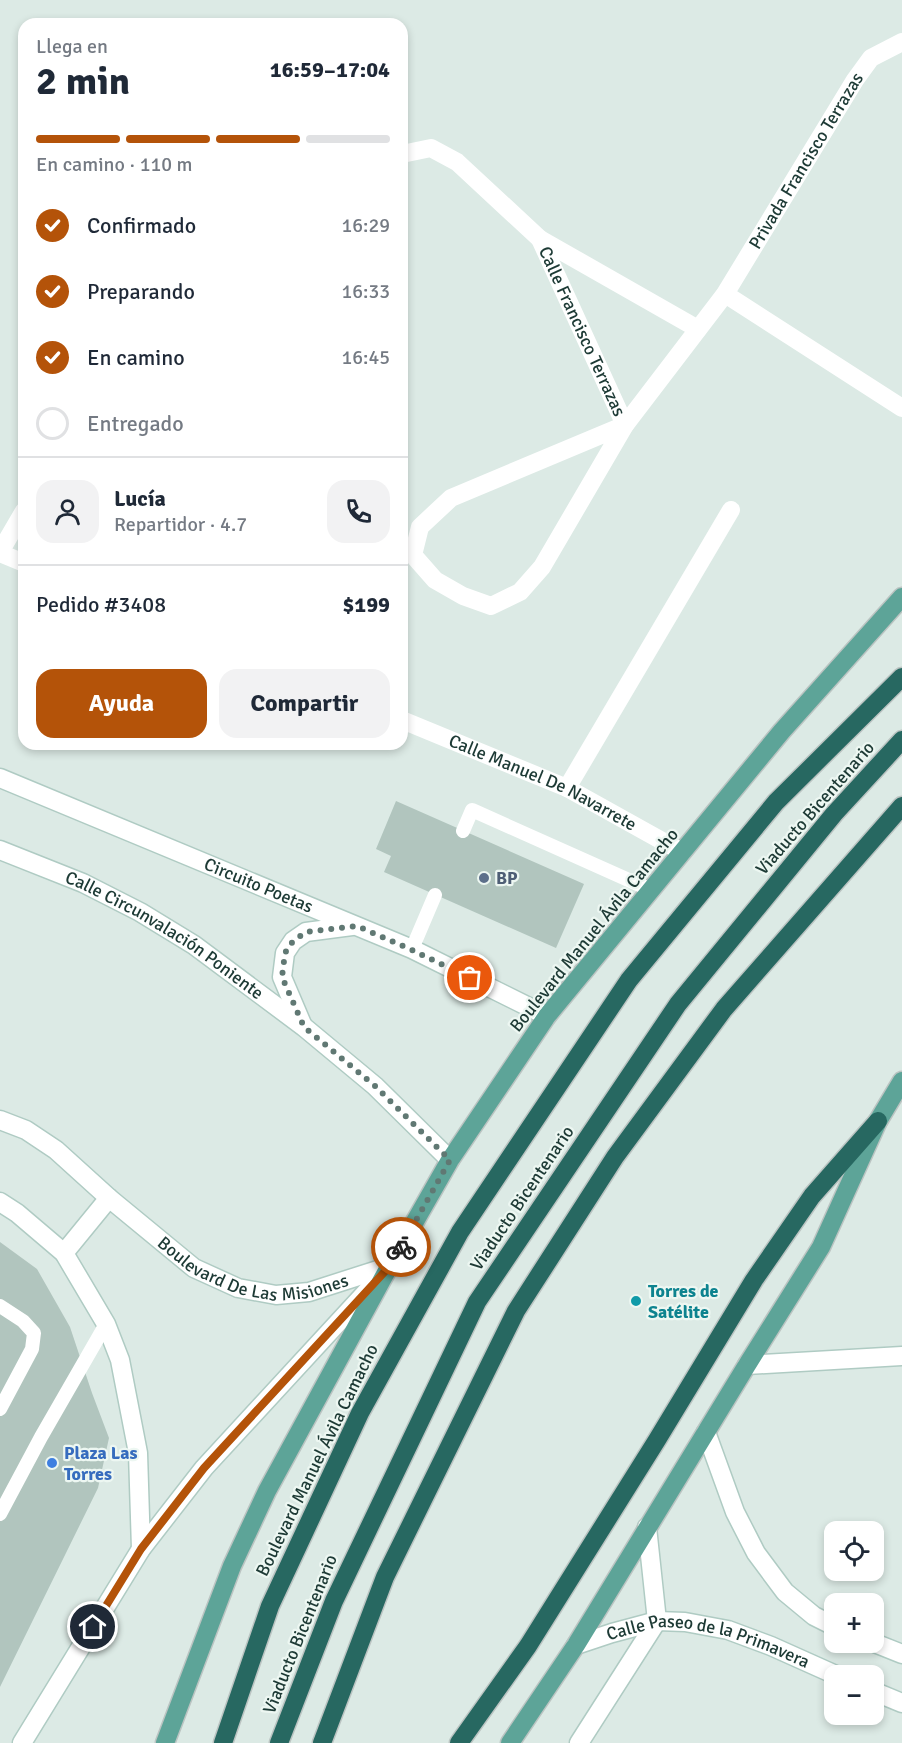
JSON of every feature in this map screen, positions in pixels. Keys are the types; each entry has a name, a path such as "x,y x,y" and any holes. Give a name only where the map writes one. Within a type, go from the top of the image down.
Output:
{"highway":[{"name":"Boulevard Manuel Ávila Camacho","path":"223,1743 270,1606 360,1413 460,1232 628,980 776,802 902,676"},
{"name":"Viaducto Bicentenario","path":"279,1743 334,1601 477,1302 678,1004 834,814 902,740"},
{"path":"322,1743 385,1577 516,1311 615,1157 724,1009 902,806"},
{"path":"459,1743 528,1646 754,1280 812,1196 878,1121"}],"main road":[{"name":"Boulevard Manuel Ávila Camacho","path":"165,1743 237,1555 267,1491 450,1160 547,1016 782,731 902,597"},
{"path":"510,1743 576,1645 821,1247 878,1121 902,1081"}],"street":[{"name":"Privada Francisco Terrazas","path":"725,294 855,80 871,58 902,42"},
{"name":"Calle Francisco Terrazas","path":"408,153 431,148 457,162 540,239 698,329"},
{"name":"Calle Francisco Terrazas","path":"540,239 624,425"},
{"name":"Calle Francisco Terrazas","path":"624,425 451,498 420,527 413,555 435,580 472,600 491,606 520,592 542,567 624,425 725,294"},
{"path":"725,294 902,408"},
{"path":"567,788 731,510"},
{"path":"18,521 0,552 18,560"},
{"name":"Calle Manuel De Navarrete","path":"408,722 567,788 682,852"},
{"name":"Circuito Poetas","path":"0,778 357,926 412,950 547,1016"},
{"name":"Calle Circunvalación Poniente","path":"0,850 83,884 140,912 194,945 304,1027 375,1086 450,1160"},
{"path":"304,1027 282,977 285,953 293,941 306,932 357,926"},
{"name":"Boulevard De Las Misiones","path":"0,1120 26,1130 56,1150 109,1198 194,1268 238,1288 276,1295 309,1292 389,1267"},
{"path":"64,1253 109,1198"},
{"path":"0,1202 17,1213 64,1253 106,1324 120,1360 138,1453 141,1549"},
{"name":"Boulevard De Las Misiones","path":"22,1743 141,1549 204,1468 389,1267"},
{"path":"747,1365 902,1356"},
{"path":"706,1432 735,1512 756,1553 784,1592 814,1616 824,1621"},
{"path":"579,1743 657,1621 647,1527"},
{"name":"Calle Paseo de la Primavera","path":"576,1645 657,1621 685,1622 728,1630 824,1670"},
{"path":"884,1647 902,1654"},
{"path":"884,1696 902,1703"}],"lane":[{"path":"463,831 472,810 651,890"},
{"path":"412,950 435,895"},
{"path":"0,1306 22,1321 34,1333 32,1349 0,1409"},
{"path":"0,1514 106,1324"}],"building":[{"name":"BP","path":"396,801 584,884 556,948 384,872 391,856 376,849"},
{"name":"Plaza Las Torres","path":"0,1242 37,1269 70,1327 109,1438 98,1488 0,1687"}],"way so far":[{"path":"401,1247 450,1160 375,1086 304,1027 282,977 285,953 293,941 306,932 357,926 470,978"}],"place":[{"name":"BP","path":"484,878"},
{"name":"Torres de Satélite","path":"636,1301"},
{"name":"Plaza Las Torres","path":"52,1463"}],"route":[{"path":"93,1627 141,1549 204,1468 389,1267 401,1247"}]}
